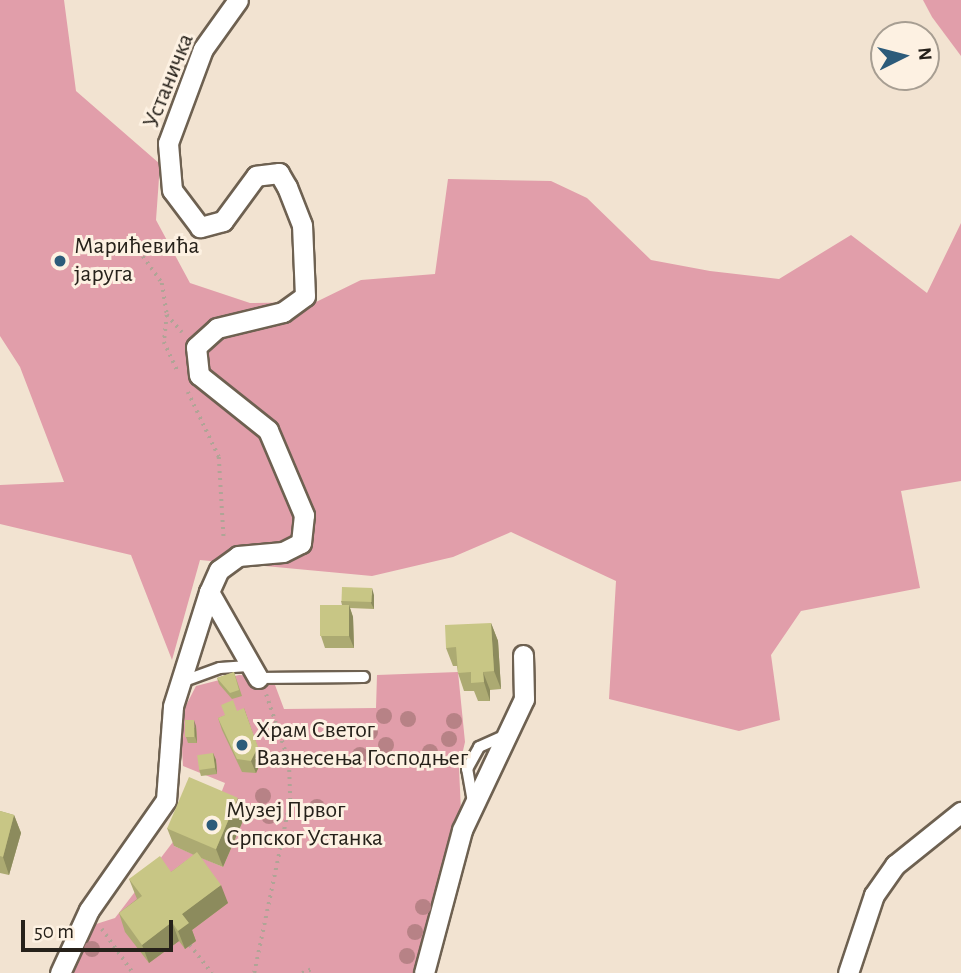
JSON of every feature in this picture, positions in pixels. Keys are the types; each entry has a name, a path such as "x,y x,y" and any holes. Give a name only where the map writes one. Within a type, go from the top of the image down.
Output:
{"street":[{"name":"Устаничка","path":"196,347 217,328 283,312 305,296 302,225 279,173 256,176 223,221 208,226 200,227 172,190 168,143 203,50 238,0"},
{"path":"60,973 89,910 166,800 170,724 209,592 219,569 238,556 283,552 301,543 304,515 268,430 199,375 196,347"},
{"path":"209,592 255,672"},
{"path":"424,973 474,804 510,735 524,699 523,655"},
{"path":"848,973 874,895 895,865 961,812"}],"lane":[{"path":"184,681 220,667 255,672 364,677"}],"path":[{"path":"79,252 135,245 162,283 167,315 164,342 180,376"},
{"path":"167,315 196,347"},
{"path":"186,388 219,457 225,537 219,569"},
{"path":"254,973 289,800 281,727 255,672"},
{"path":"89,910 133,973"},
{"path":"190,945 212,973"},
{"path":"302,973 312,969"}],"shaded area":[{"path":"0,0 64,0 76,91 160,164 156,220 190,283 250,303 316,302 361,280 435,274 448,179 551,181 587,198 651,260 710,271 779,279 851,235 927,293 961,223 961,481 901,491 920,588 801,611 771,655 780,720 739,731 609,699 616,581 511,532 453,557 372,576 200,560 172,660 131,555 0,524 0,485 64,482 20,367 0,336"},
{"path":"923,0 961,0 961,56 940,28 940,21 935,21"},
{"path":"458,672 465,742 459,768 461,811 413,973 71,973 93,925 115,918 179,834 174,846 223,867 245,816 217,804 225,783 183,766 180,717 196,686 239,675 272,677 284,709 376,708 377,675"}],"building":[{"path":"342,587 372,588 371,602 342,601"},
{"path":"320,605 349,605 349,636 320,636"},
{"path":"491,623 494,671 483,672 484,682 471,683 471,672 458,673 456,647 446,648 445,625"},
{"path":"234,672 239,690 230,693 217,678"},
{"name":"Храм Светог Вазнесења Господњег","path":"233,700 237,711 244,708 258,747 251,761 237,759 218,718 225,715 221,705"},
{"path":"185,720 194,720 194,737 185,737"},
{"path":"213,753 215,768 199,770 197,755"},
{"path":"189,777 238,798 216,849 167,829"},
{"path":"0,811 14,815 3,857 0,856"},
{"path":"197,852 221,885 182,914 189,923 178,931 172,922 142,945 119,913 142,896 129,879 160,856 171,872"}],"place":[{"name":"Марићевића јаруга","path":"60,261"},
{"name":"Храм Светог Вазнесења Господњег","path":"242,745"},
{"name":"Музеј Првог Српског Устанка","path":"212,825"}]}
